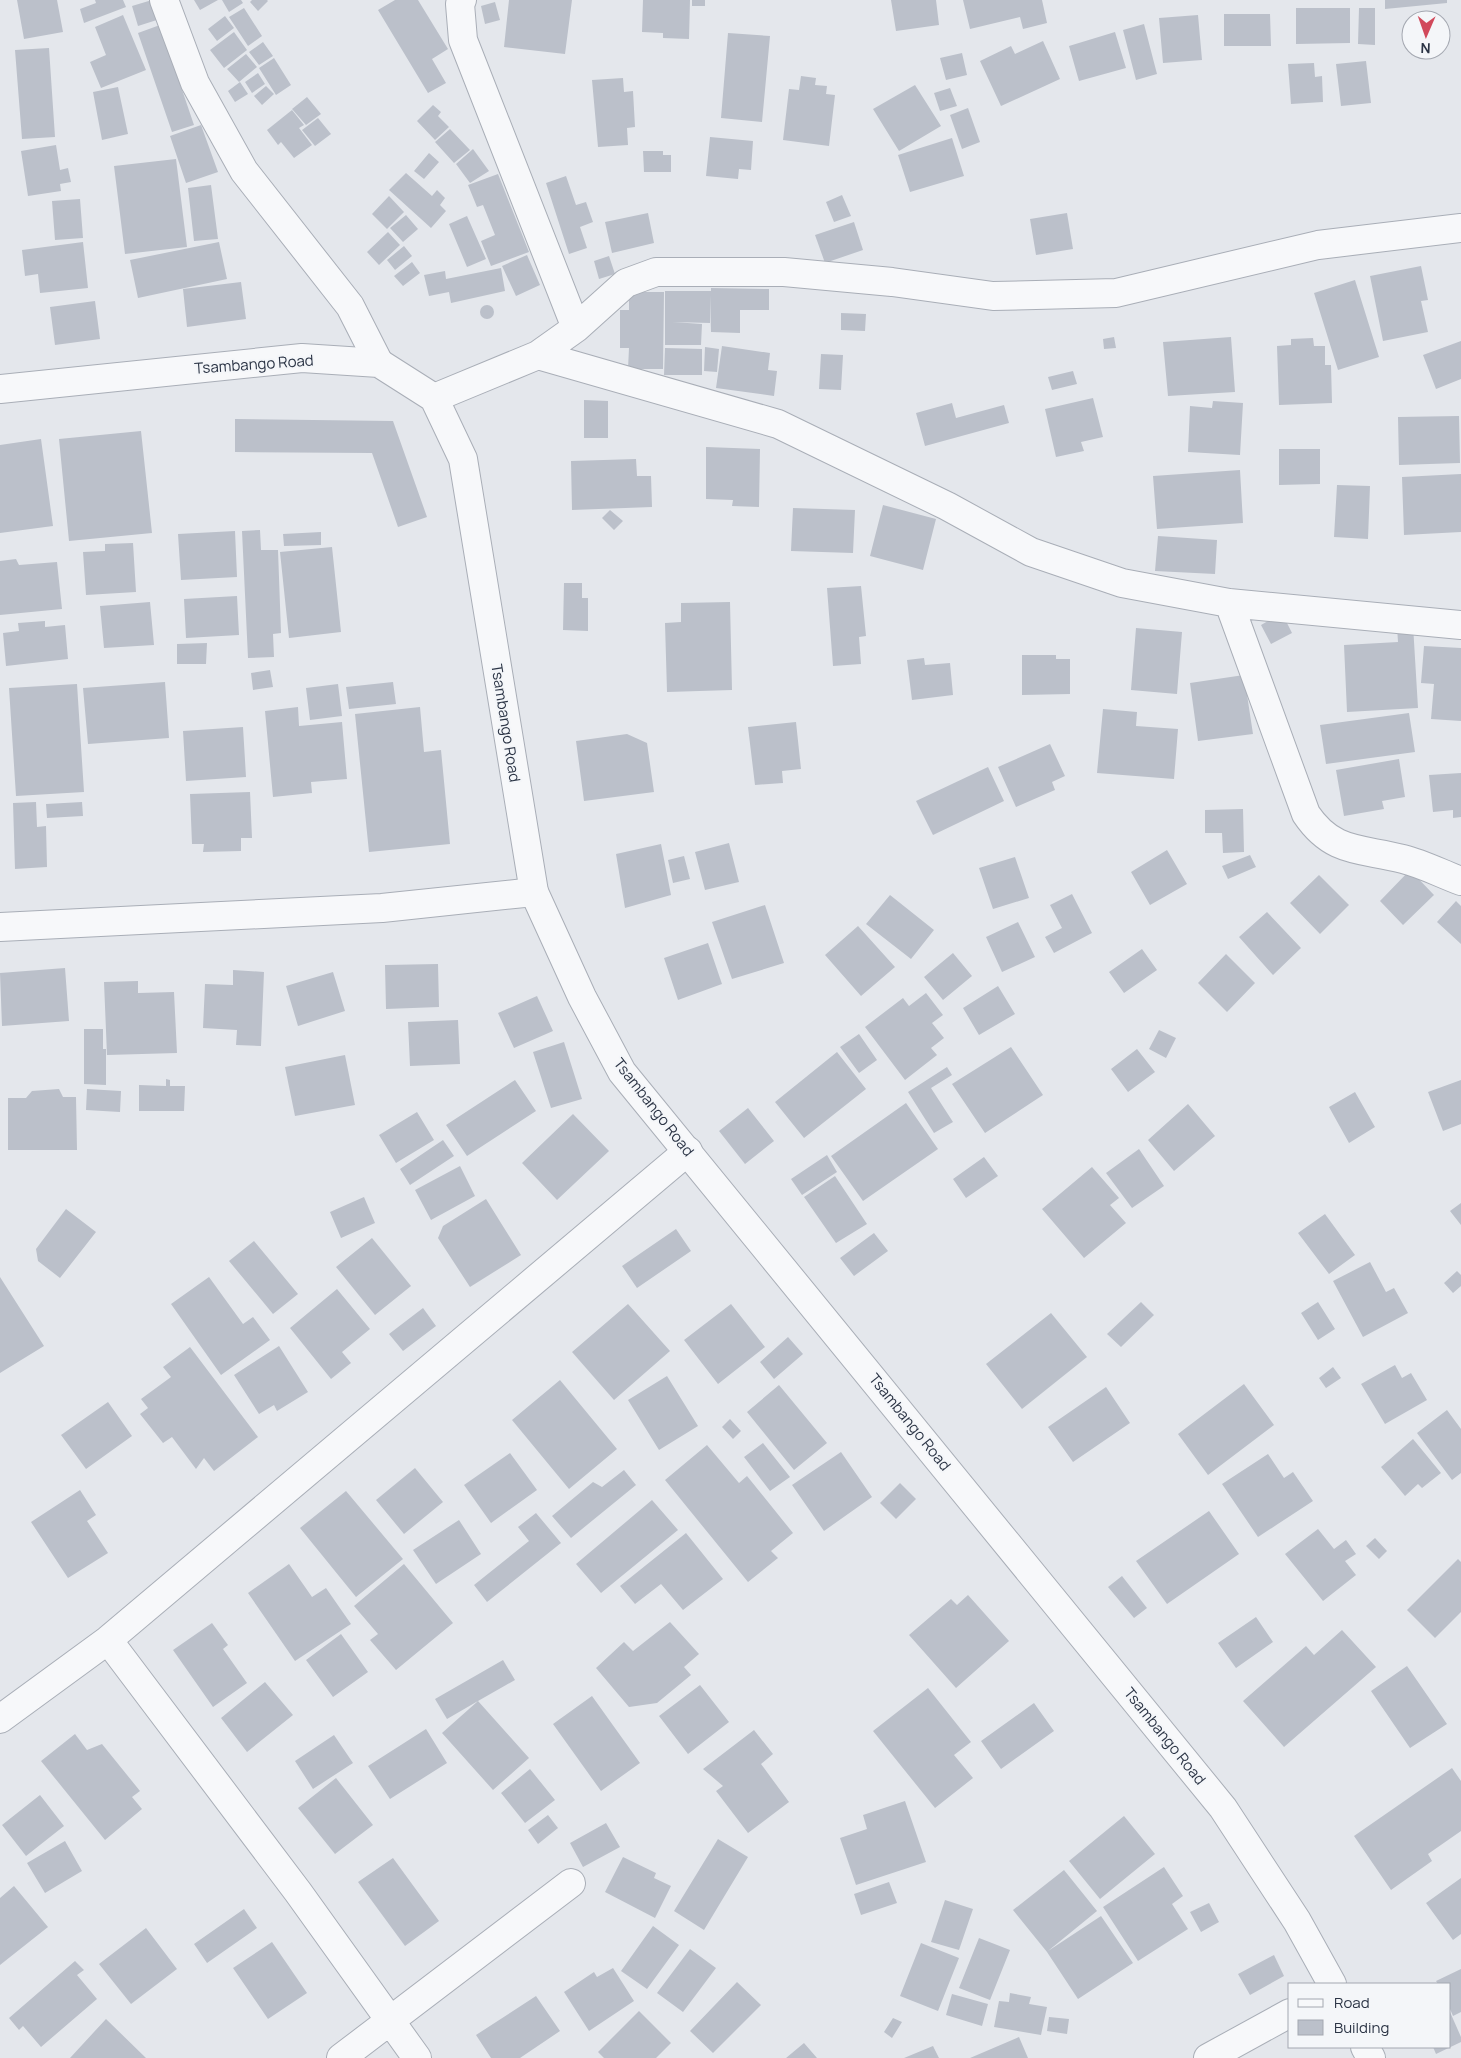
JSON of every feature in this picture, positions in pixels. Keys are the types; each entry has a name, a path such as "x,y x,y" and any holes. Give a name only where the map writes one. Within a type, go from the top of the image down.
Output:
{"street":[{"path":"164,0 195,83 244,171 350,306 379,364"},
{"path":"462,0 460,4 464,40 576,328"},
{"path":"434,398 538,355 576,328 626,283 656,272 784,272 892,282 993,296 1116,293 1318,245 1461,228"},
{"path":"538,355 778,424 948,506 1031,552 1122,583 1229,603 1461,625"},
{"name":"Tsambango Road","path":"0,389 302,358 379,364 434,398 463,460 534,892 582,997 622,1072 1223,1808 1297,1921 1331,1983"},
{"path":"1229,603 1306,814 1318,831 1338,845 1405,859 1461,881"},
{"path":"0,927 382,908 534,892"},
{"path":"0,1719 108,1640 688,1151"},
{"path":"108,1640 298,1892 416,2058"},
{"path":"341,2058 571,1883"},
{"path":"1208,2058 1288,2014"}],"building":[{"path":"17,0 57,0 63,32 24,39"},
{"path":"95,0 123,0 126,7 84,23 80,9 96,3"},
{"path":"152,0 160,19 138,26 132,6"},
{"path":"194,0 218,0 200,10"},
{"path":"222,0 241,0 243,3 229,12"},
{"path":"252,0 268,1 258,11 250,2"},
{"path":"395,0 418,0 448,49 432,59 446,83 428,93 378,10"},
{"path":"509,0 572,0 565,54 504,47"},
{"path":"643,0 690,0 689,39 663,38 663,33 642,32"},
{"path":"692,0 705,0 705,6 692,6"},
{"path":"891,0 936,0 939,25 896,31"},
{"path":"963,0 1042,0 1047,23 1023,29 1020,17 970,29"},
{"path":"1385,0 1447,0 1447,3 1385,9"},
{"path":"495,2 500,20 485,24 481,6"},
{"path":"244,8 262,36 248,46 229,17"},
{"path":"1296,8 1350,8 1350,43 1296,44"},
{"path":"1359,8 1375,8 1375,45 1358,44"},
{"path":"1224,14 1270,14 1271,46 1224,46"},
{"path":"123,15 146,70 101,88 90,62 106,55 95,27"},
{"path":"1198,15 1202,60 1163,63 1159,18"},
{"path":"225,16 234,28 217,41 208,29"},
{"path":"1144,24 1157,74 1136,80 1123,30"},
{"path":"160,25 194,125 172,132 138,33"},
{"path":"234,32 247,50 224,68 210,50"},
{"path":"1115,32 1126,68 1079,81 1069,46"},
{"path":"728,33 770,36 762,122 721,118"},
{"path":"1043,41 1060,79 1001,106 980,61 1011,46 1015,54"},
{"path":"263,42 273,56 259,65 249,52"},
{"path":"49,48 55,137 22,139 15,50"},
{"path":"962,53 967,75 946,80 940,58"},
{"path":"246,54 257,67 239,82 227,69"},
{"path":"274,58 291,85 276,95 259,68"},
{"path":"1366,61 1371,103 1341,106 1336,64"},
{"path":"1314,63 1315,77 1322,76 1323,102 1291,104 1288,64"},
{"path":"258,73 265,84 252,93 245,82"},
{"path":"801,76 816,78 815,85 827,86 826,94 835,95 829,146 783,140 789,89 799,90"},
{"path":"623,78 624,92 633,91 635,127 627,128 628,145 598,147 592,80"},
{"path":"240,82 248,94 235,102 228,91"},
{"path":"915,85 941,126 899,151 873,109"},
{"path":"266,86 274,94 262,105 254,96"},
{"path":"118,87 128,134 102,140 93,92"},
{"path":"950,88 957,106 940,111 934,93"},
{"path":"307,97 321,114 306,125 292,109"},
{"path":"433,105 441,112 438,116 449,127 435,140 417,121"},
{"path":"968,108 980,142 962,149 950,115"},
{"path":"292,110 304,125 299,128 312,145 294,158 281,142 278,145 267,130"},
{"path":"318,118 331,134 315,146 302,130"},
{"path":"201,125 218,172 186,183 170,136"},
{"path":"450,129 470,150 454,163 435,142"},
{"path":"710,137 753,141 751,170 739,169 738,179 706,176"},
{"path":"952,138 964,176 910,192 898,155"},
{"path":"56,145 60,170 68,168 71,182 60,184 61,191 28,196 21,151"},
{"path":"473,149 489,171 470,183 456,164"},
{"path":"643,151 663,151 663,155 671,155 671,172 644,172"},
{"path":"429,153 439,162 424,179 414,171"},
{"path":"176,159 187,247 125,254 114,166"},
{"path":"406,173 432,196 437,190 445,198 440,205 446,211 431,228 389,190"},
{"path":"498,174 529,252 491,266 481,241 495,235 483,205 477,207 468,185"},
{"path":"566,176 576,205 586,202 593,222 580,227 587,248 569,254 546,183"},
{"path":"211,185 218,239 194,241 188,188"},
{"path":"842,195 851,216 834,222 826,202"},
{"path":"389,196 404,212 387,229 372,214"},
{"path":"80,199 83,238 55,240 52,201"},
{"path":"648,213 654,243 612,253 605,222"},
{"path":"1067,213 1073,249 1036,255 1030,219"},
{"path":"406,215 418,229 403,242 390,228"},
{"path":"467,216 486,259 467,267 449,224"},
{"path":"854,222 863,250 825,263 815,235"},
{"path":"388,232 400,245 379,265 367,252"},
{"path":"83,242 88,288 40,293 38,274 25,276 22,250"},
{"path":"219,242 227,279 138,298 130,260"},
{"path":"404,246 412,256 395,270 387,260"},
{"path":"527,255 540,285 516,296 502,266"},
{"path":"609,256 615,274 599,279 594,261"},
{"path":"412,262 420,273 403,286 394,276"},
{"path":"1421,266 1428,300 1421,301 1428,332 1383,341 1370,276"},
{"path":"501,268 505,291 451,303 449,292 429,296 424,275 445,271 446,279"},
{"path":"1355,280 1379,357 1338,370 1314,293"},
{"path":"241,282 246,319 187,327 183,289"},
{"path":"711,288 769,289 769,310 740,310 740,333 711,332 710,295 710,323 673,322 702,324 701,345 665,345 665,291 711,291"},
{"path":"629,292 664,292 663,369 628,369 629,348 620,348 620,310 629,310"},
{"path":"95,301 100,339 55,345 50,307"},
{"path":"487,305 492,307 494,312 492,317 487,319 482,317 480,312 482,307"},
{"path":"841,313 866,314 865,331 841,330"},
{"path":"1114,337 1116,348 1104,349 1103,339"},
{"path":"1231,337 1235,392 1168,396 1163,342"},
{"path":"1313,338 1314,346 1325,346 1325,365 1331,365 1332,403 1279,405 1277,346 1291,345 1291,339"},
{"path":"1461,341 1461,379 1436,389 1423,355"},
{"path":"722,346 770,353 768,370 777,371 774,396 716,388"},
{"path":"705,347 719,349 717,372 704,371"},
{"path":"665,348 702,349 702,375 664,375"},
{"path":"821,354 843,355 841,390 819,389"},
{"path":"1073,371 1077,384 1052,390 1048,377"},
{"path":"1093,398 1103,437 1081,442 1084,451 1056,457 1045,409"},
{"path":"584,400 608,401 608,438 584,438"},
{"path":"1213,401 1243,403 1240,455 1188,452 1190,406 1212,408"},
{"path":"952,403 956,418 1004,405 1009,423 925,446 916,413"},
{"path":"1459,416 1460,463 1399,465 1398,417"},
{"path":"235,419 393,421 427,517 398,527 372,453 235,452"},
{"path":"141,431 152,533 69,541 59,439"},
{"path":"41,439 53,526 0,533 0,445"},
{"path":"706,447 760,449 759,507 732,506 733,500 706,499"},
{"path":"1279,449 1320,449 1320,484 1279,485"},
{"path":"636,459 637,476 651,476 652,507 572,510 571,461"},
{"path":"1240,470 1243,523 1157,529 1153,476"},
{"path":"1461,474 1461,532 1404,535 1402,477"},
{"path":"1337,485 1370,486 1368,539 1334,537"},
{"path":"883,505 936,519 923,570 870,556"},
{"path":"793,508 855,510 853,553 791,551"},
{"path":"610,510 623,521 614,530 602,518"},
{"path":"260,530 261,550 278,550 281,633 273,634 274,657 248,658 242,531"},
{"path":"235,531 237,577 181,580 178,534"},
{"path":"321,532 321,545 284,546 283,534"},
{"path":"1158,536 1217,540 1215,574 1155,571"},
{"path":"133,543 136,592 86,595 83,552 105,551 105,544"},
{"path":"332,547 341,632 289,638 280,552"},
{"path":"16,559 19,565 57,562 62,609 0,615 0,561"},
{"path":"564,583 582,583 582,598 588,598 588,631 563,630"},
{"path":"861,586 866,636 859,637 861,664 833,666 827,588"},
{"path":"237,596 239,635 186,638 184,599"},
{"path":"150,602 154,645 104,648 100,606"},
{"path":"730,602 732,690 667,692 665,623 681,622 681,603"},
{"path":"1282,613 1292,633 1271,644 1261,625"},
{"path":"45,621 45,627 65,625 68,659 6,666 3,633 19,631 18,623"},
{"path":"1413,625 1418,708 1347,712 1344,645 1398,642 1397,627"},
{"path":"1136,628 1182,632 1177,694 1131,690"},
{"path":"207,643 206,664 177,664 177,644"},
{"path":"1424,646 1461,648 1461,721 1431,719 1434,684 1421,683"},
{"path":"1022,655 1056,655 1056,659 1070,659 1070,694 1022,695"},
{"path":"924,658 925,665 950,663 953,695 912,700 907,660"},
{"path":"270,670 273,687 253,690 251,673"},
{"path":"1244,675 1253,734 1198,741 1190,683"},
{"path":"165,682 169,738 88,744 83,688"},
{"path":"393,682 396,704 349,709 346,687"},
{"path":"77,684 84,792 16,796 9,688"},
{"path":"338,684 342,716 310,720 306,688"},
{"path":"298,707 299,726 342,722 347,779 311,782 312,793 273,797 265,711"},
{"path":"420,707 424,752 441,750 450,844 369,852 355,714"},
{"path":"1103,709 1137,712 1136,726 1178,729 1174,779 1097,773"},
{"path":"1409,713 1415,752 1326,764 1320,725"},
{"path":"796,722 801,769 782,771 783,783 755,785 748,727"},
{"path":"243,727 246,777 186,781 183,731"},
{"path":"627,734 647,743 654,792 584,801 576,741"},
{"path":"1050,744 1065,776 1052,782 1055,790 1016,807 998,767"},
{"path":"1399,759 1405,797 1382,801 1384,809 1344,816 1336,770"},
{"path":"988,767 1004,801 933,835 916,801"},
{"path":"1461,773 1461,817 1453,818 1453,810 1433,812 1429,775"},
{"path":"250,792 252,838 241,838 241,851 203,852 204,844 192,844 190,794"},
{"path":"36,802 37,827 46,826 47,867 15,869 13,803"},
{"path":"82,802 83,816 47,818 46,804"},
{"path":"1243,809 1244,852 1223,853 1222,833 1205,833 1205,810"},
{"path":"729,843 739,882 705,890 695,852"},
{"path":"661,844 671,895 625,908 616,854"},
{"path":"1167,850 1187,884 1150,905 1131,872"},
{"path":"1250,855 1256,867 1228,879 1222,866"},
{"path":"684,856 690,879 673,883 668,860"},
{"path":"1015,857 1029,898 993,909 979,868"},
{"path":"1410,870 1434,895 1403,925 1380,901"},
{"path":"1319,875 1349,905 1320,934 1290,903"},
{"path":"1072,894 1092,933 1054,953 1045,937 1062,928 1050,905"},
{"path":"890,895 934,930 911,959 866,924"},
{"path":"1456,901 1461,906 1461,944 1437,922"},
{"path":"765,905 784,963 732,979 712,922"},
{"path":"1267,912 1301,948 1273,975 1239,937"},
{"path":"1018,922 1035,957 1002,972 986,937"},
{"path":"858,926 895,967 861,996 825,955"},
{"path":"708,943 722,984 678,1000 664,958"},
{"path":"1142,949 1157,970 1124,993 1109,972"},
{"path":"953,953 972,976 943,1000 924,977"},
{"path":"1226,954 1255,983 1227,1012 1198,983"},
{"path":"438,964 439,1007 386,1009 385,965"},
{"path":"65,968 69,1021 2,1026 0,973"},
{"path":"233,970 264,972 261,1046 236,1045 237,1030 203,1028 205,984 233,985"},
{"path":"333,972 345,1011 298,1026 286,986"},
{"path":"138,981 138,993 174,992 177,1053 107,1055 104,982"},
{"path":"998,986 1015,1014 979,1035 963,1008"},
{"path":"926,993 943,1015 932,1023 944,1038 931,1048 937,1055 905,1080 865,1027 903,998 909,1006"},
{"path":"537,996 553,1031 514,1048 498,1013"},
{"path":"458,1020 460,1064 410,1066 408,1022"},
{"path":"84,1029 103,1029 103,1049 106,1049 106,1085 84,1084"},
{"path":"1159,1030 1176,1038 1166,1058 1149,1049"},
{"path":"859,1034 877,1060 859,1073 840,1047"},
{"path":"564,1042 582,1099 551,1108 533,1052"},
{"path":"1011,1047 1043,1095 985,1133 952,1084"},
{"path":"1137,1049 1155,1072 1128,1092 1111,1069"},
{"path":"837,1052 866,1089 804,1138 775,1102"},
{"path":"345,1055 355,1105 295,1116 285,1067"},
{"path":"947,1067 952,1075 931,1088 953,1122 934,1133 908,1092"},
{"path":"166,1079 170,1080 170,1086 185,1086 184,1111 139,1111 139,1085 166,1086"},
{"path":"515,1080 536,1111 467,1156 446,1125"},
{"path":"1461,1080 1461,1124 1443,1131 1428,1092"},
{"path":"59,1089 63,1097 76,1097 77,1150 8,1150 8,1098 26,1098 32,1091"},
{"path":"87,1089 121,1091 120,1112 86,1110"},
{"path":"1355,1092 1375,1127 1349,1143 1329,1107"},
{"path":"906,1103 938,1149 863,1201 831,1156"},
{"path":"1188,1104 1215,1136 1174,1171 1148,1140"},
{"path":"748,1108 774,1141 745,1164 719,1131"},
{"path":"417,1112 434,1140 396,1163 379,1135"},
{"path":"573,1114 609,1151 557,1200 522,1163"},
{"path":"443,1140 454,1156 410,1185 400,1169"},
{"path":"1139,1149 1164,1186 1132,1208 1106,1173"},
{"path":"827,1155 837,1172 802,1195 791,1179"},
{"path":"984,1157 998,1176 966,1198 953,1179"},
{"path":"460,1166 475,1196 431,1220 415,1190"},
{"path":"1092,1167 1119,1198 1110,1205 1126,1223 1084,1258 1042,1209"},
{"path":"835,1176 867,1224 836,1243 804,1197"},
{"path":"364,1197 375,1223 341,1238 330,1212"},
{"path":"486,1199 521,1255 470,1287 438,1238 443,1226"},
{"path":"1461,1203 1461,1225 1450,1211"},
{"path":"66,1209 96,1232 60,1278 38,1261 36,1249"},
{"path":"1325,1214 1355,1255 1329,1274 1298,1233"},
{"path":"676,1229 691,1251 637,1288 622,1266"},
{"path":"874,1233 888,1251 854,1276 840,1258"},
{"path":"372,1238 411,1286 375,1315 336,1267"},
{"path":"254,1241 298,1294 273,1314 229,1261"},
{"path":"1370,1262 1386,1292 1394,1288 1408,1313 1363,1337 1333,1281"},
{"path":"1457,1271 1461,1275 1461,1286 1453,1293 1444,1283"},
{"path":"0,1277 44,1346 0,1373"},
{"path":"209,1277 243,1324 253,1317 270,1340 221,1375 171,1304"},
{"path":"337,1289 370,1329 342,1352 351,1363 331,1379 290,1328"},
{"path":"1141,1302 1154,1315 1121,1347 1107,1334"},
{"path":"1318,1302 1335,1329 1318,1340 1301,1313"},
{"path":"628,1304 670,1351 614,1400 572,1352"},
{"path":"731,1304 765,1347 718,1384 684,1340"},
{"path":"423,1308 436,1326 403,1351 389,1334"},
{"path":"1051,1313 1087,1357 1022,1409 986,1364"},
{"path":"788,1337 803,1354 774,1379 760,1362"},
{"path":"279,1346 308,1392 277,1411 274,1405 259,1414 234,1375"},
{"path":"190,1347 258,1437 214,1471 204,1458 196,1469 172,1437 163,1443 140,1414 148,1408 141,1399 171,1377 163,1367"},
{"path":"1395,1365 1402,1378 1411,1373 1427,1400 1385,1424 1361,1384"},
{"path":"1333,1367 1341,1378 1326,1388 1319,1378"},
{"path":"667,1376 698,1426 659,1450 628,1400"},
{"path":"560,1380 617,1449 569,1489 512,1420"},
{"path":"1244,1384 1274,1425 1208,1475 1178,1434"},
{"path":"779,1385 827,1443 794,1470 747,1412"},
{"path":"1106,1387 1130,1423 1073,1462 1048,1427"},
{"path":"108,1402 132,1436 86,1469 61,1435"},
{"path":"1447,1410 1461,1429 1461,1473 1452,1480 1417,1433"},
{"path":"730,1419 741,1431 733,1439 722,1427"},
{"path":"1413,1439 1441,1473 1422,1488 1418,1484 1405,1496 1381,1467"},
{"path":"763,1443 790,1477 770,1491 744,1457"},
{"path":"707,1445 739,1483 747,1476 793,1533 771,1551 778,1558 748,1582 665,1480"},
{"path":"841,1452 872,1497 824,1531 792,1485"},
{"path":"510,1453 537,1490 491,1523 464,1485"},
{"path":"1268,1454 1284,1478 1293,1472 1313,1501 1258,1537 1222,1484"},
{"path":"415,1468 443,1502 404,1534 376,1500"},
{"path":"624,1470 636,1485 571,1538 552,1516 593,1482 602,1487"},
{"path":"900,1483 916,1499 896,1519 880,1503"},
{"path":"80,1490 96,1515 87,1521 108,1553 68,1578 31,1522"},
{"path":"346,1491 403,1559 356,1597 300,1528"},
{"path":"652,1500 678,1530 601,1593 576,1564"},
{"path":"1209,1511 1239,1554 1167,1604 1136,1561"},
{"path":"536,1513 561,1543 487,1602 474,1585 529,1541 518,1527"},
{"path":"459,1520 481,1554 436,1584 413,1550"},
{"path":"1318,1529 1334,1549 1346,1540 1356,1554 1345,1561 1356,1575 1323,1601 1285,1554"},
{"path":"686,1533 723,1579 683,1610 661,1584 635,1604 620,1586"},
{"path":"1375,1538 1387,1551 1379,1559 1366,1546"},
{"path":"1458,1559 1461,1562 1461,1612 1435,1638 1407,1610"},
{"path":"289,1564 312,1597 326,1588 351,1624 295,1661 248,1593"},
{"path":"404,1564 453,1623 396,1670 370,1640 378,1634 354,1606"},
{"path":"1122,1576 1147,1608 1134,1618 1108,1587"},
{"path":"968,1595 1009,1641 956,1688 909,1635 951,1599 957,1605"},
{"path":"1256,1617 1273,1642 1236,1668 1218,1643"},
{"path":"670,1622 699,1654 684,1667 691,1675 657,1703 629,1707 596,1668 624,1642 633,1651"},
{"path":"212,1623 228,1645 223,1649 247,1683 213,1707 173,1650"},
{"path":"1342,1630 1376,1667 1284,1747 1243,1701 1306,1646 1314,1655"},
{"path":"341,1634 368,1672 333,1697 306,1660"},
{"path":"503,1660 515,1680 447,1719 435,1699"},
{"path":"1407,1666 1447,1724 1410,1748 1371,1691"},
{"path":"265,1682 293,1715 247,1752 221,1718"},
{"path":"700,1685 729,1722 688,1754 659,1716"},
{"path":"928,1688 971,1742 954,1755 973,1778 935,1808 873,1731"},
{"path":"592,1696 640,1763 601,1791 553,1724"},
{"path":"478,1701 529,1758 493,1790 442,1733"},
{"path":"1034,1703 1054,1731 1001,1769 981,1741"},
{"path":"426,1729 447,1763 390,1799 368,1766"},
{"path":"754,1730 773,1754 761,1764 789,1802 748,1833 716,1791 723,1786 703,1769"},
{"path":"75,1734 87,1750 102,1744 140,1791 132,1797 142,1809 105,1840 41,1761"},
{"path":"334,1735 353,1763 313,1789 295,1761"},
{"path":"1452,1768 1461,1781 1461,1831 1428,1854 1432,1861 1391,1890 1354,1836"},
{"path":"530,1769 555,1800 525,1823 501,1793"},
{"path":"336,1778 373,1825 335,1854 298,1808"},
{"path":"40,1795 64,1826 26,1856 2,1825"},
{"path":"905,1801 926,1862 856,1885 840,1838 867,1829 863,1815"},
{"path":"548,1815 558,1828 538,1844 528,1830"},
{"path":"1124,1816 1155,1854 1100,1899 1069,1861"},
{"path":"606,1823 620,1847 583,1867 570,1843"},
{"path":"718,1839 748,1857 704,1930 674,1911"},
{"path":"65,1841 82,1871 45,1893 27,1863"},
{"path":"623,1857 656,1873 654,1878 671,1886 655,1918 605,1892"},
{"path":"393,1858 439,1921 405,1946 358,1882"},
{"path":"1164,1867 1183,1896 1172,1904 1188,1929 1138,1961 1103,1907"},
{"path":"1064,1870 1097,1911 1048,1951 1101,1916 1133,1963 1078,1999 1047,1952 1013,1910"},
{"path":"1461,1878 1461,1934 1453,1940 1426,1903"},
{"path":"889,1882 897,1903 861,1915 854,1894"},
{"path":"14,1886 48,1927 0,1965 0,1898"},
{"path":"945,1900 973,1909 959,1950 931,1942"},
{"path":"1209,1903 1219,1922 1201,1932 1190,1912"},
{"path":"244,1909 257,1928 207,1963 194,1944"},
{"path":"653,1926 679,1945 647,1989 621,1971"},
{"path":"146,1928 177,1969 131,2004 99,1964"},
{"path":"979,1938 1010,1950 990,2000 959,1988"},
{"path":"272,1942 307,1993 268,2019 233,1968"},
{"path":"921,1943 959,1958 938,2011 900,1996"},
{"path":"690,1949 716,1968 683,2012 657,1993"},
{"path":"1274,1955 1284,1976 1250,1995 1238,1974"},
{"path":"75,1961 84,1970 77,1975 97,1999 41,2047 23,2026 19,2030 9,2018"},
{"path":"613,1968 634,2001 589,2031 564,1992 594,1972 597,1977"},
{"path":"1461,1969 1461,2012 1453,2016 1451,2011 1451,1983 1437,1983 1436,1981"},
{"path":"737,1982 761,2005 713,2053 690,2031"},
{"path":"1010,1993 1031,1997 1029,2004 1047,2007 1041,2035 994,2027 999,2001 1009,2002"},
{"path":"952,1994 988,2004 982,2026 946,2015"},
{"path":"536,1996 560,2031 520,2058 491,2058 476,2035"},
{"path":"639,2011 671,2043 656,2058 604,2058 598,2052"},
{"path":"1451,2014 1461,2037 1461,2042 1451,2047"},
{"path":"1049,2017 1069,2019 1067,2034 1047,2031"},
{"path":"893,2018 902,2022 892,2038 884,2032"},
{"path":"106,2019 146,2058 70,2058"},
{"path":"1019,2037 1028,2058 970,2058"},
{"path":"804,2043 817,2058 786,2058"},
{"path":"933,2046 939,2058 904,2058"},
{"path":"1433,2048 1448,2048 1436,2054"}]}
